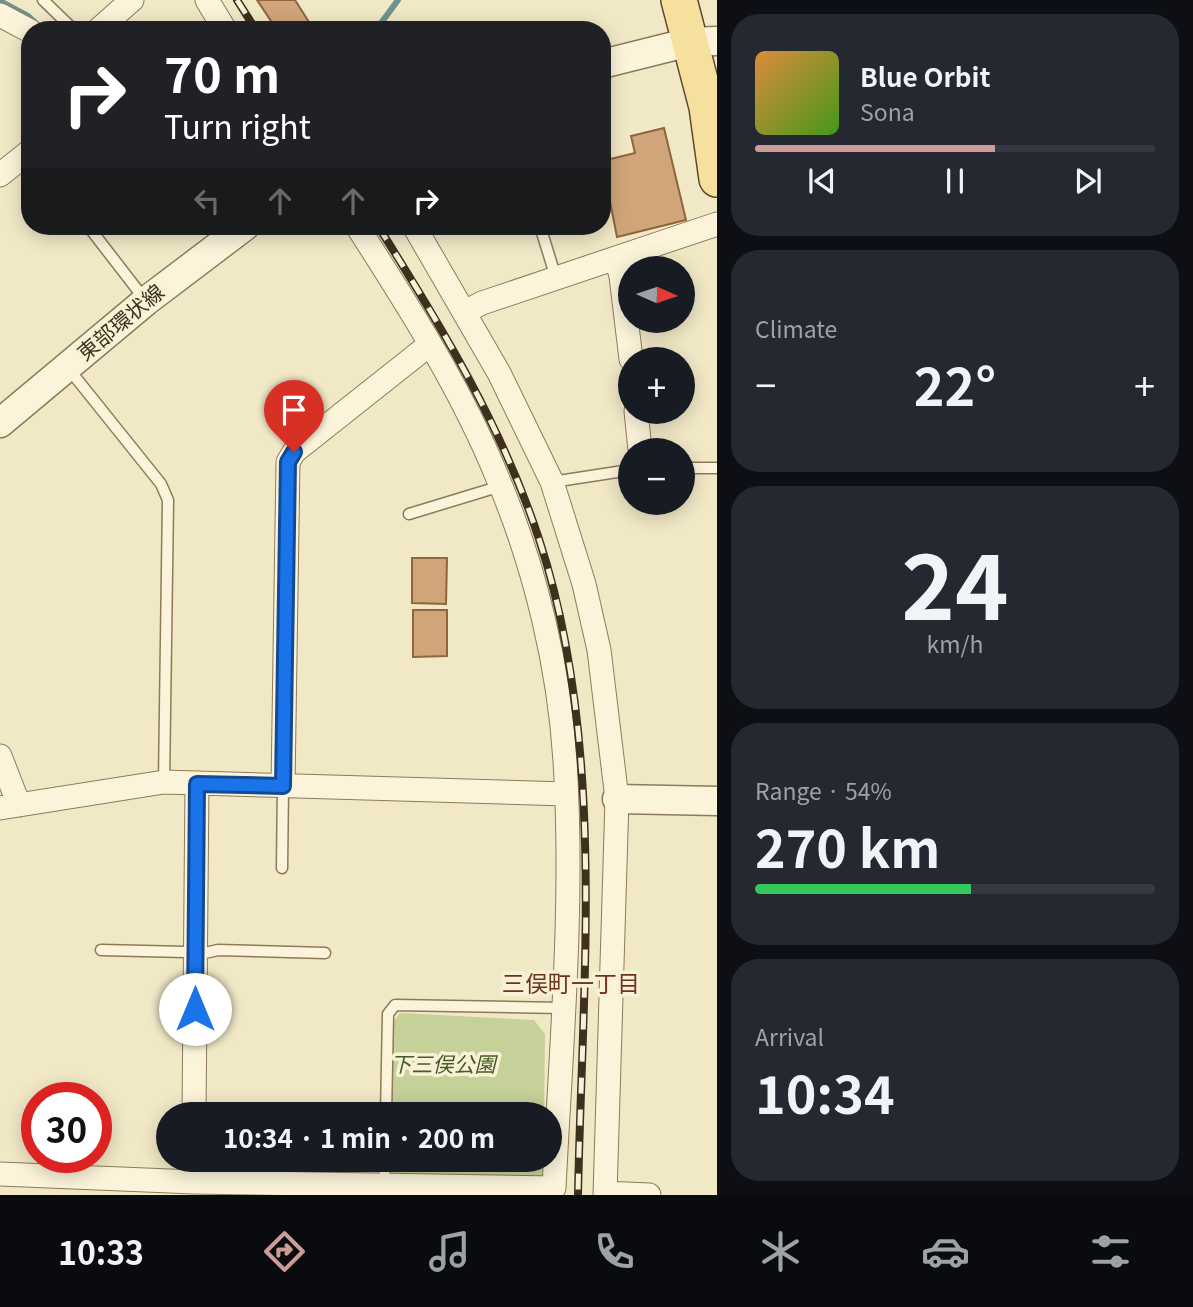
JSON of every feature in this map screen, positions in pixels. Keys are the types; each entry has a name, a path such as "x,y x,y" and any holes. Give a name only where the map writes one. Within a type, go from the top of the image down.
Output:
{"main road":[{"path":"679,0 704,42 707,107 717,179"}],"street":[{"path":"108,21 132,0"},
{"path":"207,0 220,21"},
{"path":"0,15 21,26"},
{"path":"611,62 704,42"},
{"path":"0,175 21,158"},
{"path":"465,313 482,303 717,224"},
{"name":"東部環状線","path":"0,423 146,301 232,235"},
{"path":"0,1174 194,1179 357,1190 384,1172 554,1192 562,1008 566,794 561,727 545,633 529,568 501,486 464,406 362,235"},
{"path":"419,235 531,435 552,482 584,584 599,650 617,799 605,1194 649,1195"},
{"path":"616,258 621,276 630,347"},
{"path":"283,786 288,462 294,452 429,345"},
{"path":"0,756 9,807 164,782 566,794"},
{"path":"194,1102 197,784"},
{"path":"617,799 717,801"}],"lane":[{"path":"43,0 65,21"},
{"path":"95,235 146,301"},
{"path":"543,235 556,278"},
{"path":"68,368 161,484 167,500 164,782"},
{"path":"695,468 717,468"},
{"path":"552,482 618,472"},
{"path":"409,514 501,486"},
{"path":"282,868 283,786"},
{"path":"102,950 186,952 196,955 218,950 325,953"},
{"path":"386,1102 388,1014 395,1005 562,1008"}],"green space":[{"name":"下三俣公園","path":"400,1013 534,1020 545,1034 544,1102 392,1102 393,1022"},
{"path":"391,1172 543,1172 543,1179 391,1177"}],"building":[{"path":"257,0 295,0 308,21 271,21"},
{"path":"664,128 686,220 617,237 611,207 611,159 635,153 631,136"},
{"path":"412,558 447,558 446,604 412,603"},
{"path":"413,610 447,610 447,656 413,657"}],"waterway":[{"path":"383,21 398,0"},
{"path":"0,1 33,21"}],"railway":[{"path":"237,0 250,21"},
{"path":"384,235 447,339 507,456 539,539 560,618 574,699 586,864 578,1195"}],"district":[{"name":"三俣町一丁目","path":"571,984"}],"route":[{"path":"195,1009 197,784 283,786 288,462 294,452"}]}
